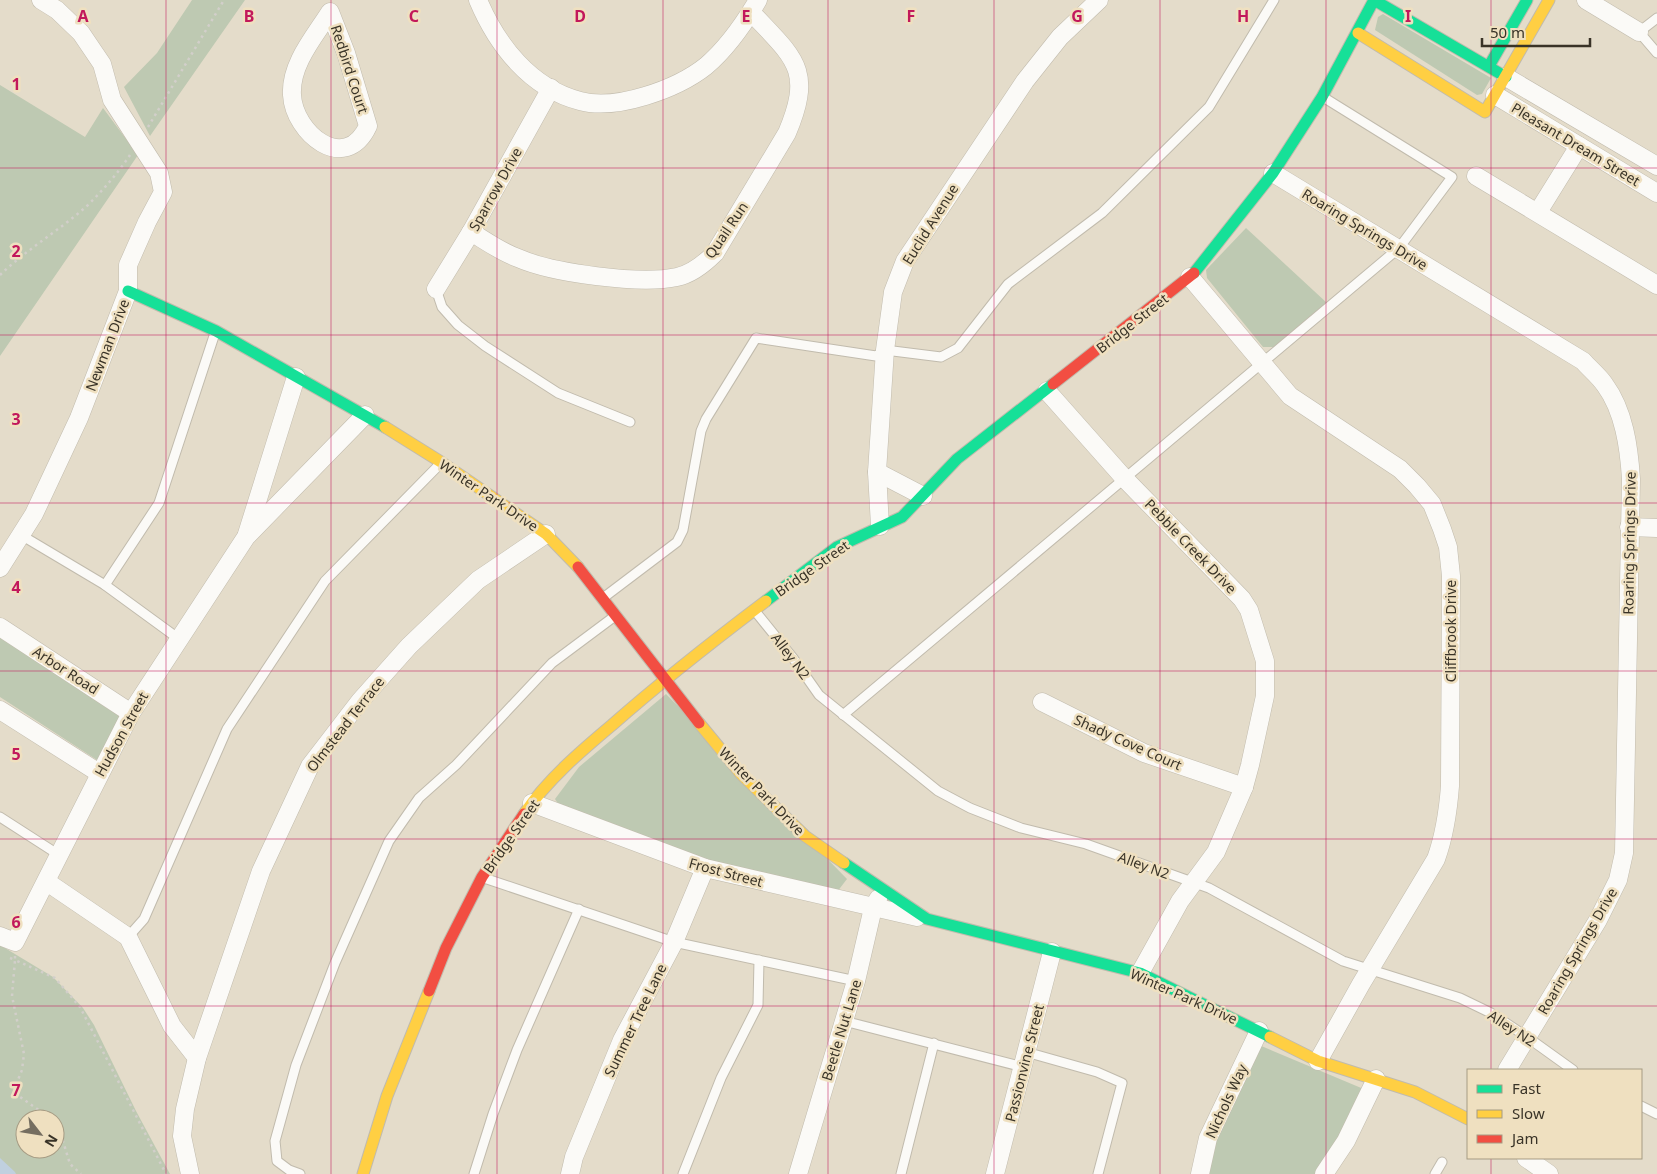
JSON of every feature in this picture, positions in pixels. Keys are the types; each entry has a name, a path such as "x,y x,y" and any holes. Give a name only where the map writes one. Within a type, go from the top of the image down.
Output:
{"street":[{"name":"Newman Drive","path":"0,568 34,514 79,418 128,291 128,265 163,192 159,173 112,100 102,64 81,33 57,10 41,0"},
{"path":"478,0 488,23 513,58 531,76 551,88 582,102 622,101 679,83 706,65 754,6"},
{"name":"Euclid Avenue","path":"880,526 877,472 884,350 893,292 905,261 1025,81 1060,36 1099,0"},
{"name":"Bridge Street","path":"363,1174 387,1096 442,957 482,877 532,803 580,752 664,679 837,547 902,517 957,459 1047,391 1190,277 1273,173 1322,97 1374,0 1506,77"},
{"path":"1489,66 1528,0"},
{"path":"1586,0 1639,32"},
{"path":"1358,33 1485,112 1547,1"},
{"name":"Redbird Court","path":"332,6 368,126 358,142 347,148 334,149 322,144 302,127 295,115 292,94 299,62 332,6"},
{"name":"Quail Run","path":"471,232 518,259 554,269 621,278 676,277 689,273 706,262 715,253 787,134 795,113 801,88 799,73 794,59 754,6"},
{"name":"Pleasant Dream Street","path":"1506,77 1657,166"},
{"name":"Sparrow Drive","path":"436,289 471,232 551,88"},
{"name":"Pleasant Dream Street","path":"1495,95 1657,193"},
{"path":"1538,212 1579,146"},
{"name":"Roaring Springs Drive","path":"1273,173 1583,361 1605,386 1619,413 1629,453 1631,479 1624,853 1618,880 1598,920 1508,1069"},
{"path":"1476,176 1657,285"},
{"name":"Cliffbrook Drive","path":"1190,277 1290,396 1400,469 1417,486 1432,504 1448,547 1451,576 1450,786 1448,819 1436,859 1369,969 1318,1061"},
{"name":"Winter Park Drive","path":"128,291 216,331 365,415 442,462 546,534 572,559 664,679 741,774 805,836 927,919 1140,973 1318,1061 1415,1092 1467,1118"},
{"name":"Hudson Street","path":"246,537 296,377"},
{"name":"Pebble Creek Drive","path":"1047,391 1125,479 1227,581 1249,610 1264,661 1265,696 1244,787 1216,852 1180,901 1140,973"},
{"name":"Hudson Street","path":"7,945 47,882 99,773 131,713 246,537 365,415"},
{"path":"877,472 923,496"},
{"path":"1629,527 1657,528"},
{"name":"Olmstead Terrace","path":"190,1174 182,1136 185,1109 197,1058 261,871 310,766 360,701 409,646 478,580 546,534"},
{"name":"Arbor Road","path":"0,626 131,713"},
{"name":"Shady Cove Court","path":"1042,702 1144,753 1244,787"},
{"path":"0,710 99,773"},
{"name":"Frost Street","path":"532,803 704,868 927,919"},
{"name":"Summer Tree Lane","path":"570,1174 574,1158 622,1040 674,942 704,868"},
{"path":"47,882 128,937 172,1026 197,1058"},
{"name":"Beetle Nut Lane","path":"798,1174 856,981 873,908 884,888"},
{"name":"Passionvine Street","path":"995,1174 1052,952"},
{"name":"Nichols Way","path":"1200,1174 1208,1138 1259,1031"},
{"path":"1324,1174 1346,1140 1376,1079"},
{"path":"1527,1159 1549,1174"}],"lane":[{"path":"602,598 677,542 683,530 701,431 706,418 756,338 876,356 884,350 941,357 958,348 1008,284 1102,213 1209,107 1274,0"},
{"path":"1657,18 1639,32 1657,53"},
{"path":"843,715 1399,248 1452,177 1322,97"},
{"path":"436,289 442,307 458,325 485,346 558,393 630,422"},
{"path":"104,586 159,503 216,331"},
{"path":"128,937 144,919 227,730 273,659 325,581 442,462"},
{"path":"21,535 104,586 179,639"},
{"name":"Alley N2","path":"754,610 819,694 938,791 970,808 1021,828 1086,844 1209,888 1343,961 1460,998 1491,1013 1572,1069"},
{"path":"300,1174 289,1170 277,1161 275,1140 296,1065 335,963 389,840 419,798 456,765 552,663 615,616"},
{"path":"0,817 59,855"},
{"path":"482,877 674,942 856,981"},
{"path":"474,1174 493,1114 517,1050 579,910"},
{"path":"683,1174 721,1078 758,1004 759,960"},
{"path":"844,1021 934,1043 1097,1072 1122,1083 1098,1174"},
{"path":"901,1174 934,1043"},
{"path":"1642,1106 1657,1114"},
{"path":"1436,1174 1442,1162"}],"path":[{"path":"7,945 15,960 12,996 24,1054 22,1070 14,1092 37,1109"},
{"path":"15,960 54,978 80,1007 166,1174"},
{"path":"65,1148 70,1164 81,1174"}],"green space":[{"path":"192,0 245,0 150,136 124,87 157,53"},
{"path":"1383,14 1491,78 1482,94 1477,95 1375,30 1378,17"},
{"path":"0,85 85,137 103,108 138,155 0,356"},
{"path":"1246,228 1327,303 1274,347 1263,347 1207,278 1206,270"},
{"path":"0,631 124,713 97,760 0,697"},
{"path":"666,694 847,879 837,892 729,867 560,807 555,799 579,767"},
{"path":"0,945 53,977 83,1008 94,1025 136,1111 170,1174 0,1174"},
{"path":"1259,1045 1366,1090 1318,1174 1206,1174 1221,1121"}],"water":[{"path":"0,1158 15,1172 16,1174 0,1174"}],"traffic: fast":[{"path":"1194,273 1273,173 1322,97 1374,0 1506,77"},
{"path":"1489,66 1527,0"},
{"path":"128,291 216,331 385,427"},
{"path":"766,601 837,547 902,517 957,459 1053,384"},
{"path":"844,863 927,919 1140,973 1270,1037"}],"traffic: slow":[{"path":"1358,33 1485,112 1549,0"},
{"path":"385,427 441,462 546,534 578,567"},
{"path":"524,814 543,789 588,745 707,646 766,601"},
{"path":"699,723 741,774 805,836 844,863"},
{"path":"363,1174 387,1096 429,991"},
{"path":"1270,1037 1318,1061 1415,1092 1467,1118"}],"traffic: jam":[{"path":"1053,384 1194,273"},
{"path":"578,567 699,723"},
{"path":"429,991 446,948 482,877 524,814"}]}
